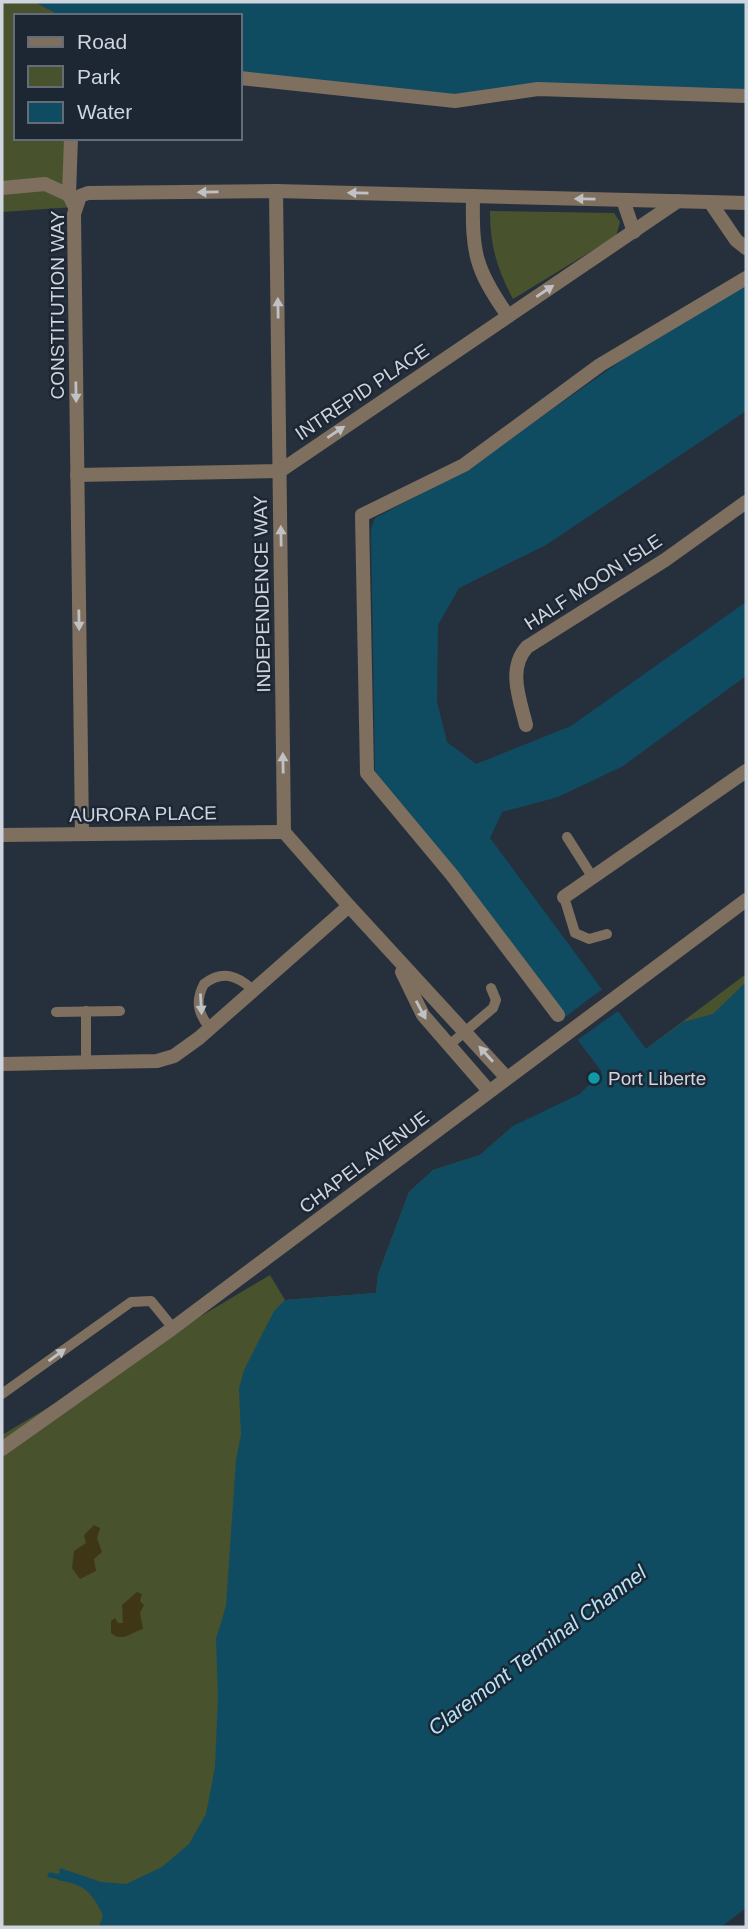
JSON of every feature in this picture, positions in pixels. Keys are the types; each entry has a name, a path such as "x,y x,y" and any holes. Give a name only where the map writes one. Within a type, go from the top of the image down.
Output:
{"street":[{"path":"242,78 454,101 538,89 746,96"},
{"path":"71,140 72,201"},
{"path":"2,188 45,184 72,201"},
{"name":"CONSTITUTION WAY","path":"82,834 72,201 88,193 276,191 746,203"},
{"name":"INDEPENDENCE WAY","path":"276,191 284,832"},
{"path":"473,196 474,253 488,287 508,316"},
{"path":"623,200 634,232"},
{"name":"INTREPID PLACE","path":"280,471 678,201"},
{"path":"710,202 736,240 746,248"},
{"path":"558,1014 452,875 367,773 362,515 464,465 600,365 746,278"},
{"path":"77,475 280,471"},
{"name":"HALF MOON ISLE","path":"526,725 516,675 519,658 527,647 665,560 746,502"},
{"path":"564,897 746,771"},
{"path":"284,832 393,955 507,1077"},
{"name":"AURORA PLACE","path":"2,835 284,832"},
{"name":"CHAPEL AVENUE","path":"2,1449 173,1328 746,900"},
{"path":"2,1064 148,1062 166,1059 182,1052 349,906"},
{"path":"393,955 423,1015 489,1091"}],"lane":[{"path":"567,837 593,878"},
{"path":"564,897 575,933 589,939 607,934"},
{"path":"210,1028 202,1018 198,1004 204,984 217,976 231,976 253,990"},
{"path":"448,1046 495,1005 496,996 491,988"},
{"path":"86,1011 86,1063"},
{"path":"56,1012 120,1011"},
{"path":"2,1394 131,1302 151,1301 173,1328"}],"green space":[{"path":"2,2 35,2 58,14 14,14 14,140 73,140 75,207 2,212"},
{"path":"490,211 614,213 620,222 616,236 513,299 495,256"},
{"path":"746,974 746,1040 646,1049"},
{"path":"513,1126 374,1927 2,1927 2,1435 270,1275 285,1300 376,1293 378,1275 409,1192 433,1170 480,1155"}],"sand":[{"path":"94,1525 100,1528 97,1538 102,1552 94,1559 96,1571 80,1579 72,1568 74,1551 86,1543 84,1535"},
{"path":"137,1592 142,1594 140,1601 144,1605 140,1613 143,1629 123,1637 115,1636 111,1633 111,1621 115,1618 118,1623 123,1623 122,1605"}],"water":[{"path":"35,2 746,2 746,91 454,96 242,72 242,14 58,14"},
{"name":"Claremont Terminal Channel","path":"746,285 746,411 546,545 459,588 438,625 437,702 447,742 476,764 571,726 746,602 746,676 623,766 558,797 502,812 490,838 646,1049 683,1022 713,1014 746,982 746,1908 721,1927 99,1927 103,1915 95,1900 81,1887 58,1880 60,1868 101,1882 126,1884 162,1867 189,1844 206,1814 215,1767 218,1697 216,1639 226,1606 236,1460 241,1435 239,1389 244,1370 274,1311 285,1300 376,1293 378,1275 409,1192 433,1170 480,1155 513,1126 580,1094 602,1072 375,773 371,529 375,518 466,470 625,358"}],"pier":[{"path":"605,987 621,1009 576,1041 561,1020"}],"waterway":[{"path":"50,1875 64,1878"}],"place":[{"name":"Port Liberte","path":"594,1078"}]}
